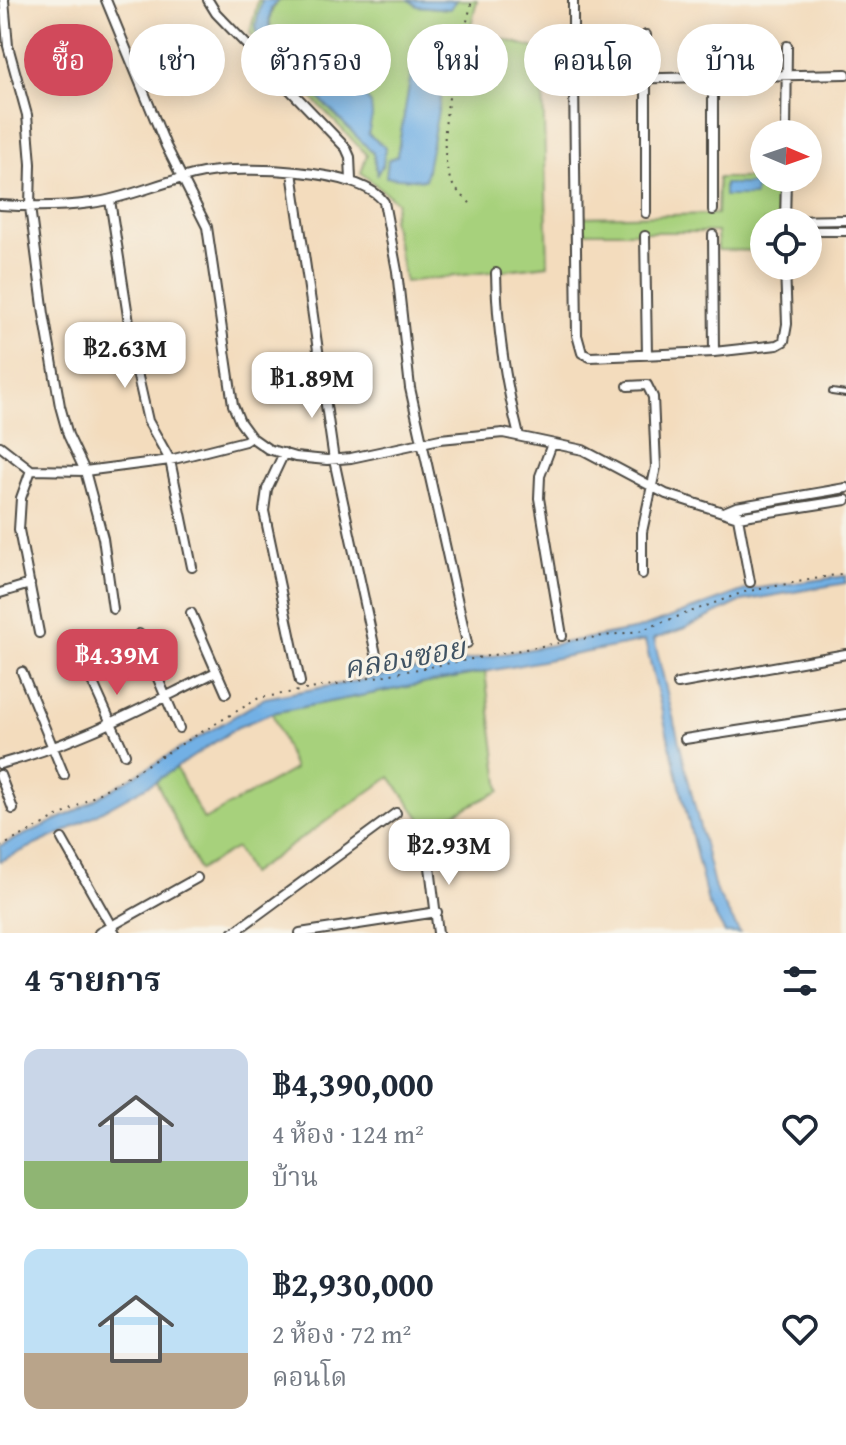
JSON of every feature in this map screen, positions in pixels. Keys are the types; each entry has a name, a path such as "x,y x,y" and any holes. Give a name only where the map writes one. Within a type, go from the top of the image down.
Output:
{"street":[{"path":"4,0 8,46 27,115 31,164 30,207 60,406 68,435 85,471 103,538 113,609"},
{"path":"106,0 181,178 207,227 233,405 251,437 268,449 334,460 423,443 503,433 583,450 666,494 738,517 846,500"},
{"path":"208,0 216,13 346,148 350,157 351,180"},
{"path":"573,0 573,24"},
{"path":"786,120 787,46"},
{"path":"783,75 846,74"},
{"path":"574,96 579,347 582,353 590,357 714,352 766,347 784,341 787,324 785,280"},
{"path":"646,96 646,213"},
{"path":"712,96 713,210"},
{"path":"0,205 62,206 110,200 181,178 262,169 351,180 380,196 384,202 397,271 410,388 467,643"},
{"path":"292,172 334,460 377,659"},
{"path":"110,200 136,368 148,421 170,460 192,567"},
{"path":"822,221 846,220"},
{"path":"822,231 846,231"},
{"path":"713,235 714,352"},
{"path":"645,236 647,355"},
{"path":"496,273 499,336 507,389 519,436"},
{"path":"628,386 647,385 653,397 656,467 642,532 642,574"},
{"path":"0,446 31,470 85,471 170,460 251,437"},
{"path":"552,444 540,476 540,511 562,636"},
{"path":"284,453 267,489 264,511 300,682"},
{"path":"31,470 21,498 19,530 39,633"},
{"path":"723,512 736,507 846,488"},
{"path":"788,498 790,510"},
{"path":"736,507 750,582"},
{"path":"0,593 30,584"},
{"path":"191,613 226,693"},
{"path":"139,634 179,728"},
{"path":"79,652 125,754"},
{"path":"678,684 846,654"},
{"path":"22,672 64,775"},
{"path":"0,764 53,748 216,672"},
{"path":"685,739 846,714"},
{"path":"0,775 13,809"},
{"path":"233,933 396,813"},
{"path":"62,839 113,930"},
{"path":"430,867 438,933"},
{"path":"99,933 113,930 197,878"},
{"path":"300,933 437,912"},
{"path":"367,921 369,933"}],"lane":[{"path":"832,392 846,394"}],"path":[{"path":"470,203 451,183 444,148 448,108 472,0"},
{"path":"0,847 69,811 259,698 527,648 639,631 744,592 846,573"}],"green space":[{"path":"258,0 262,0 256,24 252,24"},
{"path":"279,0 409,0 417,6 450,9 456,0 477,0 471,24 407,24 407,96 397,156 425,179 419,96 508,96 508,41 524,45 524,96 543,96 548,265 405,282 392,219 397,202 361,173 367,155 310,96 316,96 373,153 377,173 385,147 368,134 372,115 355,96 391,96 391,24 270,24 272,11"},
{"path":"718,178 750,178 750,192 779,192 778,208 750,208 750,251 718,250 717,232 579,232 579,217 717,214"},
{"path":"485,672 500,791 427,827 390,777 250,874 236,848 199,870 156,781 176,768 204,820 294,769 272,713"}],"water":[{"path":"262,0 279,0 271,8 269,24 256,24"},
{"path":"409,0 456,0 450,9 417,6"},
{"path":"317,96 364,96 371,104 368,134 385,147 383,165 377,174 373,153"},
{"path":"407,96 441,96 425,180 386,177 388,160 397,156"},
{"path":"724,184 750,184 750,192 755,192 755,196 724,196"},
{"path":"846,576 846,583 742,601 686,628 654,639 715,889 740,933 725,933 708,903 645,641 272,713 238,727 156,781 66,831 0,861 0,846 74,812 265,698 638,629 745,590"}],"water label":[{"name":"คลองซอย","path":"404,657"}]}
